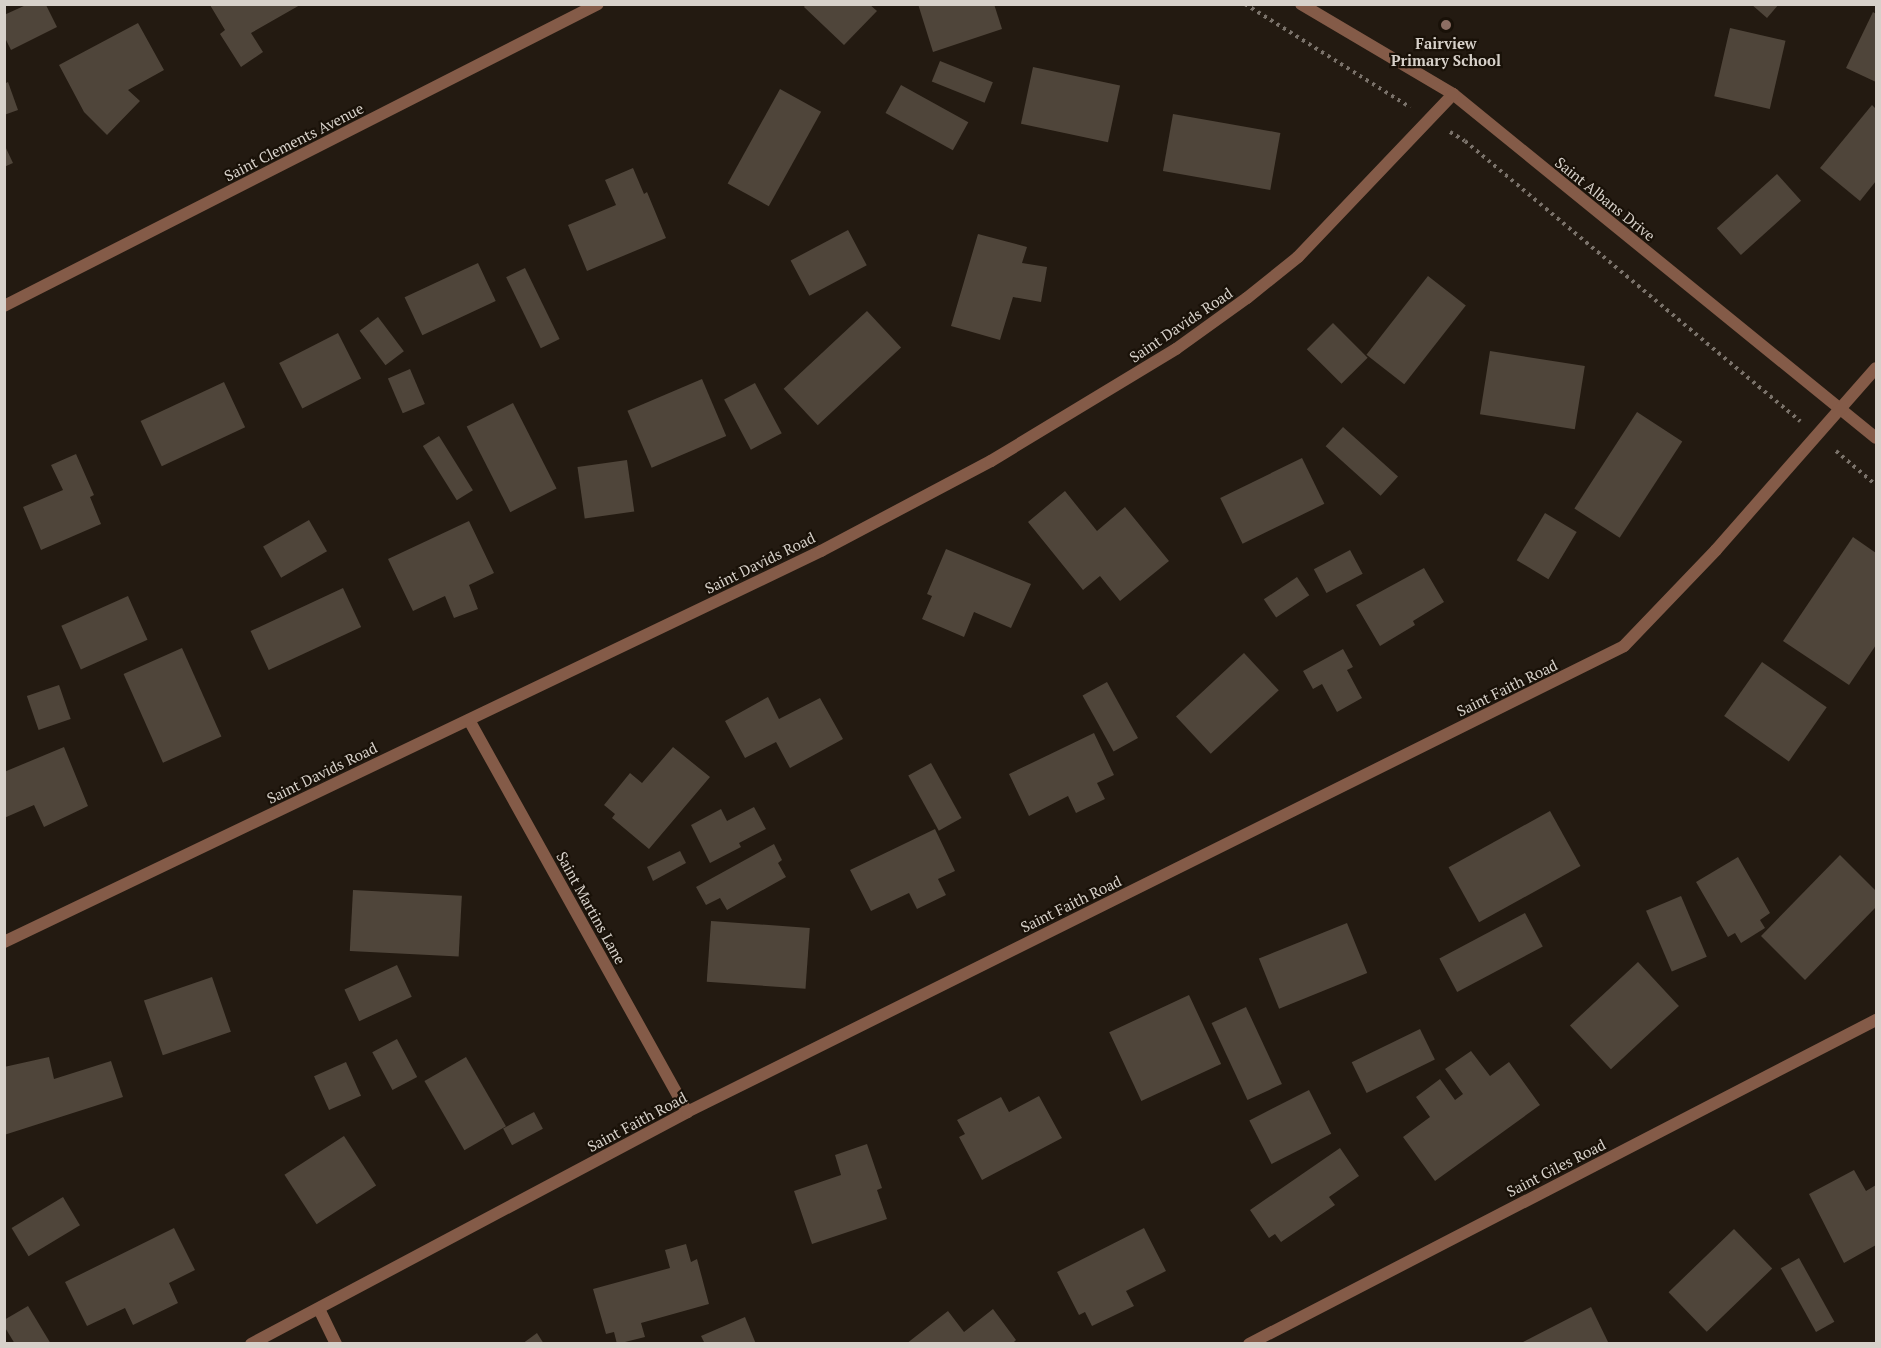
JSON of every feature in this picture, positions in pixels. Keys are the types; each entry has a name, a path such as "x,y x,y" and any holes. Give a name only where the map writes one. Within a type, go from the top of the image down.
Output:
{"street":[{"name":"Saint Clements Avenue","path":"4,306 598,4"},
{"name":"Saint Albans Drive","path":"1301,4 1452,94 1876,438"},
{"name":"Saint Davids Road","path":"4,942 821,551 991,461 1176,349 1298,257 1452,94"},
{"name":"Saint Faith Road","path":"251,1344 687,1112 1624,646 1716,550 1876,368"},
{"name":"Saint Martins Lane","path":"469,720 687,1112"},
{"name":"Saint Giles Road","path":"1249,1344 1876,1020"},
{"path":"319,1309 336,1344"}],"path":[{"path":"1245,4 1465,141 1876,485"}],"building":[{"path":"806,4 869,4 877,11 844,45 804,7"},
{"path":"918,4 994,4 1002,29 933,52"},
{"path":"1751,4 1779,4 1767,18"},
{"path":"26,5 46,5 57,27 11,50 4,36 4,15"},
{"path":"210,5 300,5 251,33 263,52 241,67 220,34 225,30"},
{"path":"1873,12 1876,14 1876,82 1846,68"},
{"path":"138,23 164,70 128,90 140,101 107,135 84,112 59,65"},
{"path":"1730,28 1786,41 1770,109 1714,96"},
{"path":"940,61 993,82 985,103 932,81"},
{"path":"1033,67 1120,86 1108,142 1021,124"},
{"path":"8,82 18,110 4,115 4,84"},
{"path":"901,85 968,122 953,150 885,113"},
{"path":"780,89 821,112 769,206 728,183"},
{"path":"1872,105 1876,109 1876,181 1860,201 1820,168"},
{"path":"1173,114 1280,133 1270,190 1163,171"},
{"path":"4,144 13,163 4,167"},
{"path":"633,168 644,194 647,192 666,238 587,271 568,225 616,205 605,180"},
{"path":"1777,174 1801,201 1741,255 1717,228"},
{"path":"848,230 867,265 809,296 791,261"},
{"path":"978,234 1027,247 1022,263 1047,267 1041,302 1013,297 1000,340 951,326"},
{"path":"478,263 496,301 422,335 405,297"},
{"path":"525,268 560,339 541,348 506,277"},
{"path":"1428,276 1466,306 1404,384 1366,355"},
{"path":"867,311 901,348 818,425 784,389"},
{"path":"378,317 404,351 386,365 360,331"},
{"path":"1333,323 1368,358 1341,384 1307,349"},
{"path":"338,333 361,378 302,408 279,363"},
{"path":"1490,351 1585,366 1575,429 1480,414"},
{"path":"410,369 425,404 403,413 388,378"},
{"path":"702,379 726,436 652,468 627,411"},
{"path":"224,382 245,427 162,466 141,421"},
{"path":"755,383 782,433 751,450 724,399"},
{"path":"513,403 557,489 510,512 467,427"},
{"path":"1637,412 1682,441 1620,538 1574,508"},
{"path":"1343,427 1398,477 1381,496 1326,446"},
{"path":"439,436 473,490 457,500 423,446"},
{"path":"76,454 94,495 90,497 101,524 41,550 23,507 63,490 51,465"},
{"path":"1302,458 1324,504 1243,544 1220,498"},
{"path":"627,460 634,511 585,518 577,467"},
{"path":"1065,491 1097,531 1125,507 1169,561 1120,601 1100,576 1083,590 1028,522"},
{"path":"1545,513 1577,532 1548,579 1517,560"},
{"path":"309,520 327,551 281,578 263,546"},
{"path":"469,521 494,573 469,585 478,609 454,618 445,596 413,611 388,559"},
{"path":"1853,537 1876,553 1876,645 1849,685 1783,641"},
{"path":"946,549 1031,584 1011,628 974,612 964,637 922,619 932,596 927,594"},
{"path":"1350,550 1363,574 1326,593 1314,569"},
{"path":"1424,568 1444,602 1413,621 1415,625 1380,646 1356,605"},
{"path":"1297,577 1309,595 1276,618 1264,599"},
{"path":"343,588 361,627 269,670 251,631"},
{"path":"128,596 148,640 81,670 61,626"},
{"path":"182,648 221,737 163,763 124,674"},
{"path":"1343,649 1353,667 1347,670 1362,698 1337,712 1322,684 1313,689 1303,671"},
{"path":"1244,653 1279,690 1211,754 1176,716"},
{"path":"1762,662 1827,707 1789,761 1724,716"},
{"path":"1107,682 1138,738 1114,752 1083,696"},
{"path":"59,685 71,719 39,730 27,696"},
{"path":"768,697 779,719 820,698 843,739 790,768 776,742 745,758 725,721"},
{"path":"1094,733 1114,775 1097,783 1105,799 1076,813 1068,796 1029,816 1009,774"},
{"path":"64,747 88,806 44,827 34,805 4,818 4,772"},
{"path":"673,747 710,777 649,849 612,818 615,814 604,805 630,773 642,783"},
{"path":"931,763 962,818 939,831 908,776"},
{"path":"754,807 766,829 739,843 741,847 710,863 691,825 721,809 727,821"},
{"path":"1550,811 1581,866 1479,922 1449,867"},
{"path":"935,829 955,871 938,879 946,895 917,909 909,893 871,911 850,870"},
{"path":"774,844 782,860 778,863 786,877 727,910 720,898 706,905 696,887"},
{"path":"680,851 686,863 653,881 647,867"},
{"path":"1840,855 1876,891 1876,907 1805,980 1761,936"},
{"path":"1738,857 1770,913 1760,920 1765,928 1741,943 1735,933 1728,937 1696,882"},
{"path":"353,890 462,896 459,957 350,951"},
{"path":"1681,896 1707,957 1672,972 1646,911"},
{"path":"1525,913 1543,947 1457,992 1439,959"},
{"path":"711,921 810,928 806,989 707,982"},
{"path":"1347,923 1367,973 1279,1009 1259,959"},
{"path":"1638,962 1679,1006 1611,1069 1570,1025"},
{"path":"397,965 412,997 359,1021 344,990"},
{"path":"212,977 231,1032 163,1055 144,1000"},
{"path":"1189,995 1221,1064 1141,1101 1109,1032"},
{"path":"1246,1007 1282,1084 1247,1100 1212,1023"},
{"path":"1420,1029 1435,1060 1367,1093 1352,1062"},
{"path":"397,1039 417,1077 392,1090 372,1052"},
{"path":"1471,1051 1490,1076 1509,1062 1540,1105 1435,1181 1403,1137 1430,1117 1416,1097 1440,1079 1455,1100 1463,1094 1445,1069"},
{"path":"49,1057 54,1079 111,1061 123,1097 4,1135 4,1067"},
{"path":"466,1057 506,1126 464,1150 424,1081"},
{"path":"346,1062 361,1096 329,1110 314,1076"},
{"path":"1309,1090 1331,1134 1272,1164 1249,1120"},
{"path":"1039,1096 1062,1138 982,1180 959,1137 965,1134 957,1120 1001,1097 1009,1112"},
{"path":"534,1112 543,1129 512,1145 503,1128"},
{"path":"344,1136 376,1185 317,1224 284,1175"},
{"path":"867,1144 882,1188 877,1190 887,1219 812,1244 794,1191 841,1175 835,1155"},
{"path":"1340,1148 1359,1176 1329,1197 1335,1205 1281,1242 1275,1234 1269,1238 1250,1210"},
{"path":"1854,1170 1866,1191 1876,1185 1876,1245 1844,1263 1809,1194"},
{"path":"63,1197 80,1225 29,1256 12,1228"},
{"path":"174,1228 195,1270 169,1283 178,1303 133,1325 125,1308 87,1326 65,1282"},
{"path":"1144,1228 1166,1271 1126,1291 1134,1306 1092,1326 1085,1312 1079,1315 1057,1272"},
{"path":"1734,1229 1772,1269 1707,1332 1669,1292"},
{"path":"686,1244 691,1262 697,1259 709,1304 641,1323 645,1337 617,1344 614,1332 606,1334 593,1289 670,1268 665,1250"},
{"path":"1799,1258 1834,1322 1816,1332 1781,1268"},
{"path":"28,1306 51,1344 15,1344 4,1326 4,1320"},
{"path":"1591,1307 1609,1344 1519,1344"},
{"path":"993,1309 1016,1340 1012,1344 906,1344 948,1311 964,1332"},
{"path":"745,1317 756,1344 705,1344 701,1336"},
{"path":"537,1333 544,1344 522,1344"}],"place":[{"name":"Fairview Primary School","path":"1446,25"}]}
